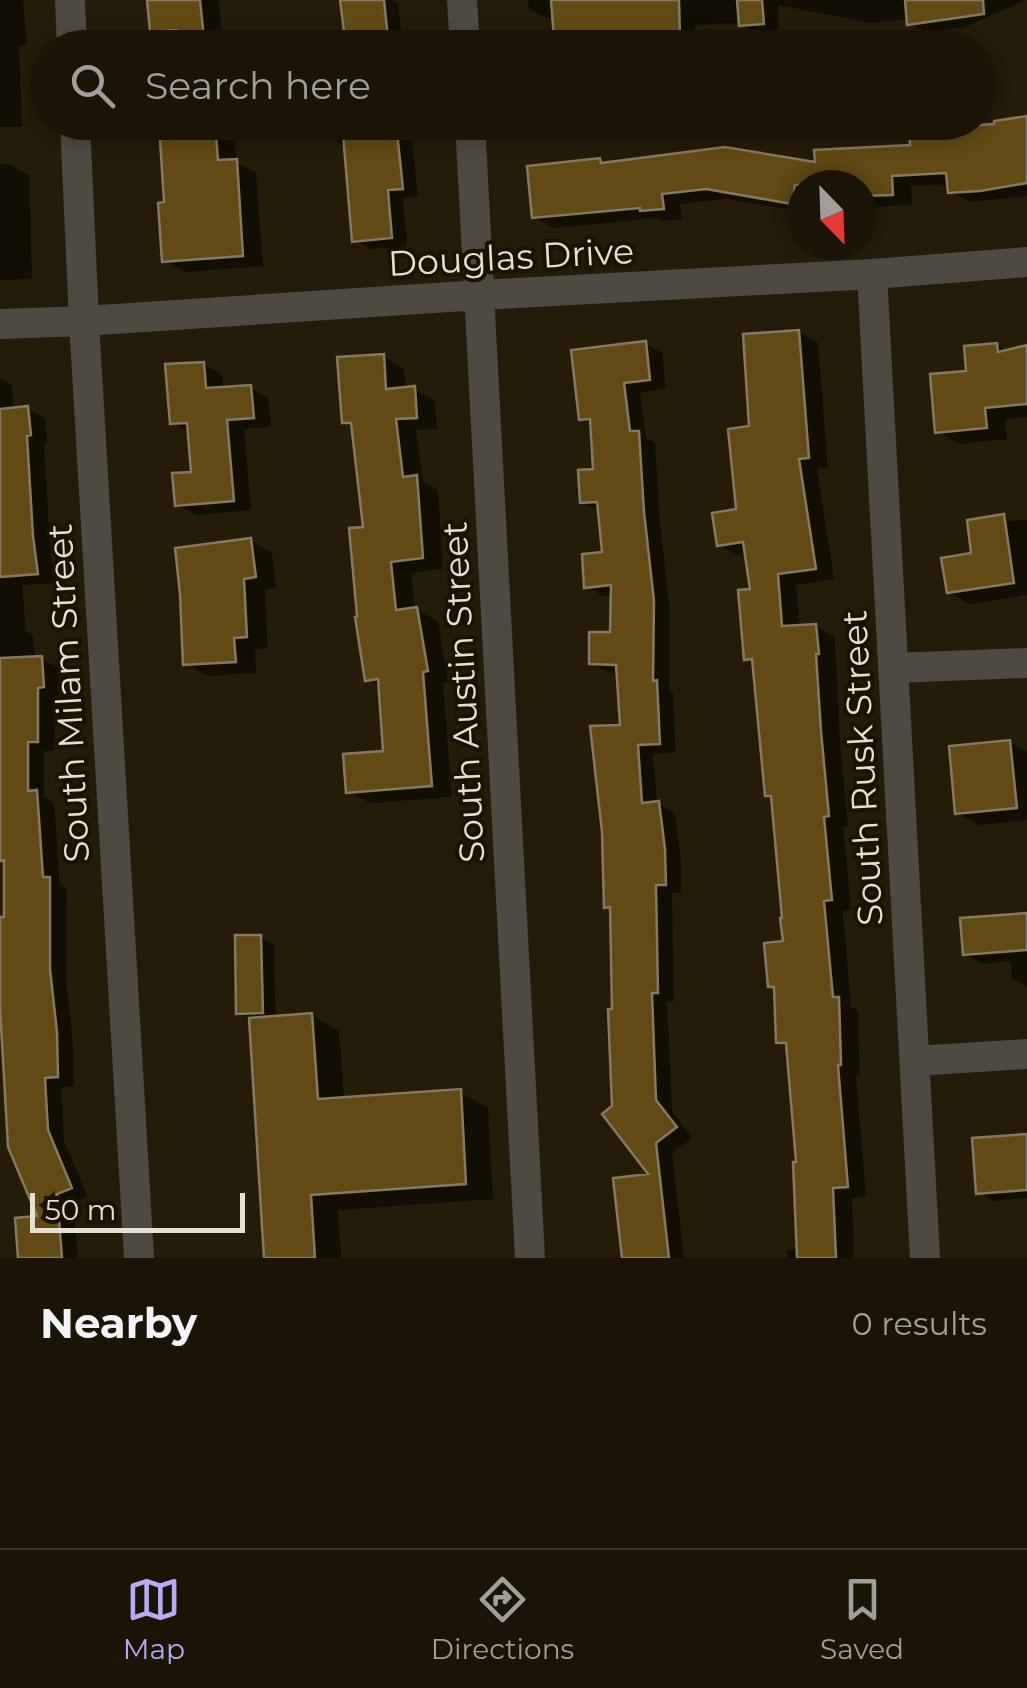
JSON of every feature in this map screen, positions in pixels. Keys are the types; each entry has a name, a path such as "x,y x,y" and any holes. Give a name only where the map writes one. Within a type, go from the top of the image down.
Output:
{"street":[{"path":"70,0 71,30"},
{"path":"462,0 464,30"},
{"name":"South Milam Street","path":"76,140 139,1258"},
{"name":"South Austin Street","path":"471,140 530,1258"},
{"name":"Douglas Drive","path":"0,324 1027,262"},
{"name":"South Rusk Street","path":"872,274 925,1258"},
{"path":"894,668 1027,663"},
{"path":"915,1062 1027,1054"}],"building":[{"path":"147,0 200,0 203,30 150,30"},
{"path":"340,0 384,0 387,30 344,30"},
{"path":"551,0 679,0 680,30 553,30"},
{"path":"737,0 762,0 764,24 739,26"},
{"path":"905,0 983,0 984,14 907,25"},
{"path":"1027,116 1027,183 948,193 946,173 892,176 893,195 877,196 877,170 787,170 787,203 706,189 662,194 664,209 532,218 527,166 600,158 601,163 725,147 815,162 814,150 910,145 910,140 997,140 997,121"},
{"path":"160,140 216,140 218,160 237,159 243,256 162,262 158,203 164,202"},
{"path":"344,140 398,140 403,189 388,190 392,238 352,242"},
{"path":"799,330 809,458 799,459 816,569 778,574 782,626 816,624 819,654 829,816 824,817 832,900 824,901 833,997 839,997 838,1065 848,1187 833,1188 836,1258 797,1258 796,1162 786,1043 776,1043 774,987 768,987 764,943 783,941 782,918 771,796 765,796 752,659 744,660 738,590 750,589 743,542 717,546 712,513 736,509 728,429 749,426 743,334"},
{"path":"646,341 650,380 624,383 630,431 639,431 654,601 653,681 657,680 660,744 638,745 642,803 659,801 665,849 666,885 656,885 658,993 652,993 656,1100 677,1127 656,1143 669,1258 622,1258 613,1178 648,1174 602,1114 612,1106 608,1009 612,1009 610,907 604,908 602,832 590,726 620,725 616,665 589,664 589,632 610,632 611,585 584,588 582,554 602,552 597,502 580,503 578,470 593,469 590,419 579,420 571,350"},
{"path":"997,343 998,352 1027,345 1027,404 985,408 987,428 935,433 930,374 966,371 964,346"},
{"path":"384,354 386,389 415,386 417,418 396,419 403,477 417,475 423,558 391,562 396,610 417,607 428,671 423,672 432,786 346,793 343,754 383,751 378,679 365,681 355,617 349,528 363,527 351,423 342,423 337,357"},
{"path":"204,362 206,388 251,385 254,418 227,420 234,501 175,506 172,473 191,472 187,423 170,424 165,364"},
{"path":"28,406 38,574 0,577 0,409"},
{"path":"1004,514 1014,583 947,593 941,558 971,553 967,520"},
{"path":"251,538 256,577 244,579 247,637 234,638 236,662 183,665 175,548"},
{"path":"42,656 44,687 38,688 38,742 28,742 28,791 37,790 43,877 50,877 50,969 58,1077 45,1078 48,1130 72,1188 57,1194 62,1258 18,1258 15,1218 37,1216 8,1147 0,1008 4,860 0,861 0,658"},
{"path":"1010,740 1017,808 955,814 949,746"},
{"path":"1027,913 1027,950 963,955 960,918"},
{"path":"235,935 261,935 263,1013 236,1014"},
{"path":"312,1013 318,1099 461,1089 466,1184 311,1195 315,1258 264,1258 249,1018"},
{"path":"1027,1134 1027,1190 976,1194 972,1138"}]}
